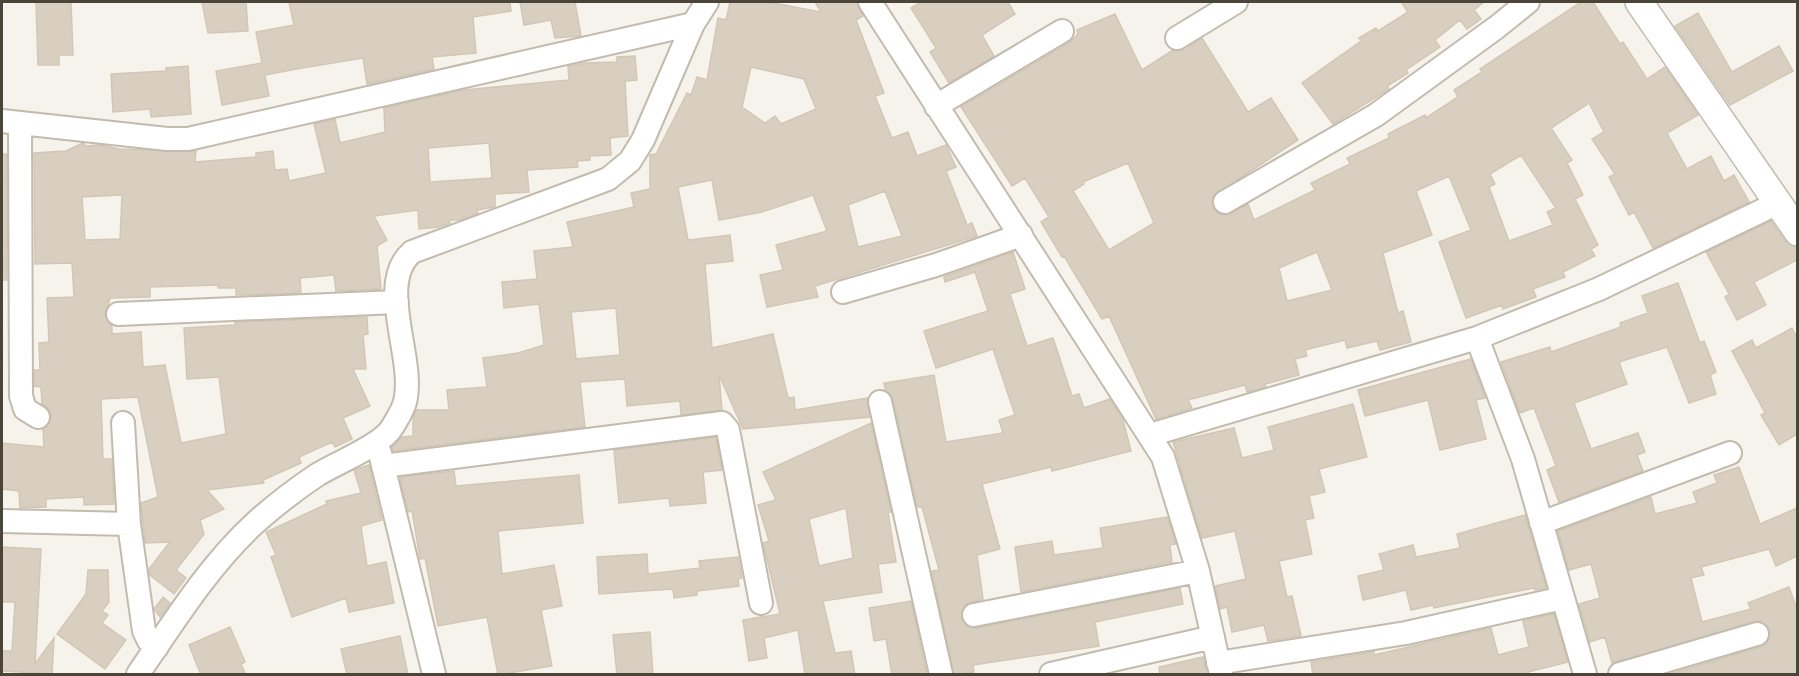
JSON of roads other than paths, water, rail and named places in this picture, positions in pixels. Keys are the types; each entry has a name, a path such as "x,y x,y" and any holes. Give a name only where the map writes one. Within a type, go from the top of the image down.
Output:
{"street":[{"path":"138,675 228,550 257,522 316,476 392,429 405,402 407,378 397,273 403,261 412,252 608,179 630,161 643,140 693,24 706,2"},
{"path":"870,2 1150,435 1170,476 1198,570 1219,669 1406,633 1563,598"},
{"path":"1177,38 1236,2"},
{"path":"1225,202 1376,115 1528,2"},
{"path":"1639,2 1797,232"},
{"path":"38,417 25,410 21,396 11,122 166,139 188,139 693,24"},
{"path":"936,106 1062,31"},
{"path":"1150,435 1478,338 1599,289 1778,203"},
{"path":"843,292 946,262 1021,235"},
{"path":"118,314 398,302"},
{"path":"1478,338 1522,459 1585,675"},
{"path":"880,402 941,675"},
{"path":"123,423 129,524 144,631 149,641 157,647"},
{"path":"383,466 722,423 728,430 761,603"},
{"path":"378,439 434,675"},
{"path":"1541,524 1730,453"},
{"path":"2,521 129,524"},
{"path":"974,615 1198,570"},
{"path":"1620,675 1757,634"},
{"path":"1052,675 1213,637"}]}
